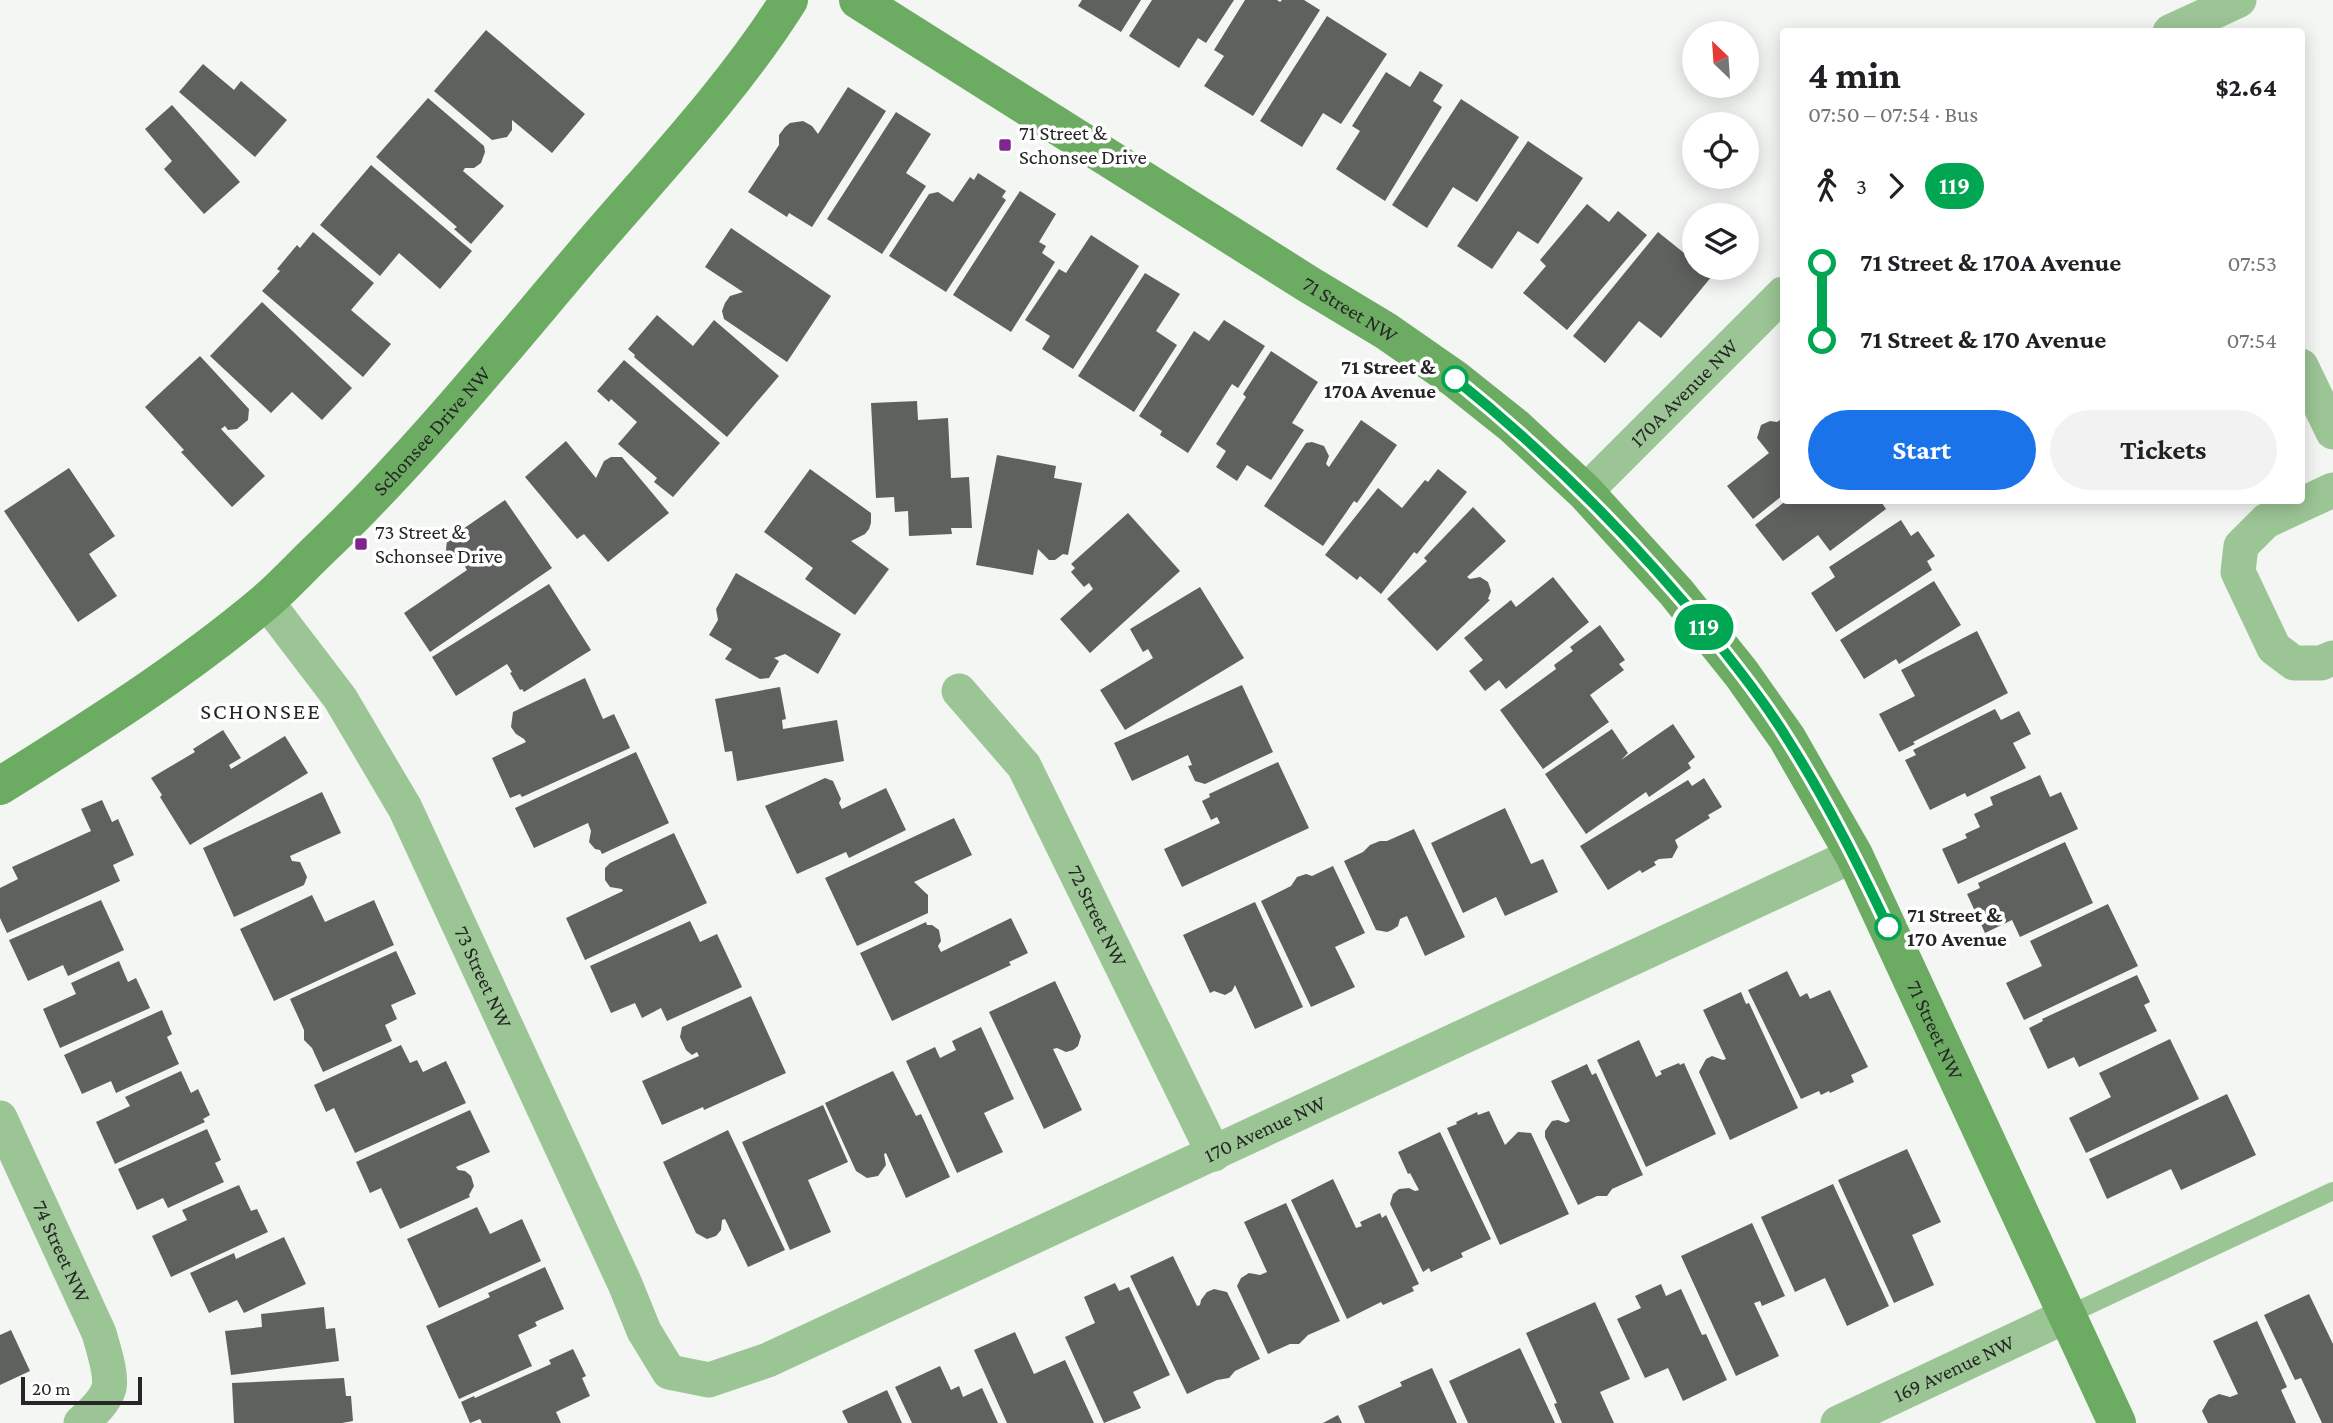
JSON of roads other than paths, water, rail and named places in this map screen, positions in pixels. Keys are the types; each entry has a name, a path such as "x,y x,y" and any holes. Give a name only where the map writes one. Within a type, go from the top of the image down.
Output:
{"street":[{"name":"Schonsee Drive NW","path":"0,786 112,715 212,643 266,601 371,500 717,98 774,24 789,0"},
{"name":"71 Street NW","path":"858,0 1307,284 1386,331 1455,379 1514,426 1584,492 1676,592 1741,673 1787,738 1854,855 2117,1423"},
{"path":"2178,28 2239,0"},
{"name":"170A Avenue NW","path":"1584,492 1780,297"},
{"path":"2305,374 2333,432"},
{"path":"2305,502 2333,489"},
{"path":"2302,504 2266,521 2241,546 2238,572 2274,649 2294,663 2321,663 2333,658"},
{"name":"73 Street NW","path":"266,601 340,698 405,808 625,1284 644,1331 669,1372"},
{"name":"72 Street NW","path":"959,691 1024,766 1214,1154"},
{"name":"170 Avenue NW","path":"669,1372 709,1380 768,1360 1854,855"},
{"name":"74 Street NW","path":"0,1118 99,1333 107,1359 109,1388 97,1408 81,1423"},
{"name":"169 Avenue NW","path":"1839,1423 2067,1315"}],"lane":[{"path":"2067,1315 2333,1191"}],"place":[{"name":"71 Street & Schonsee Drive","path":"1005,145"},
{"name":"71 Street & 170A Avenue","path":"1455,379"},
{"name":"73 Street & Schonsee Drive","path":"361,544"},
{"name":"71 Street & 170 Avenue","path":"1888,927"}],"district":[{"name":"SCHONSEE","path":"261,711"}]}
